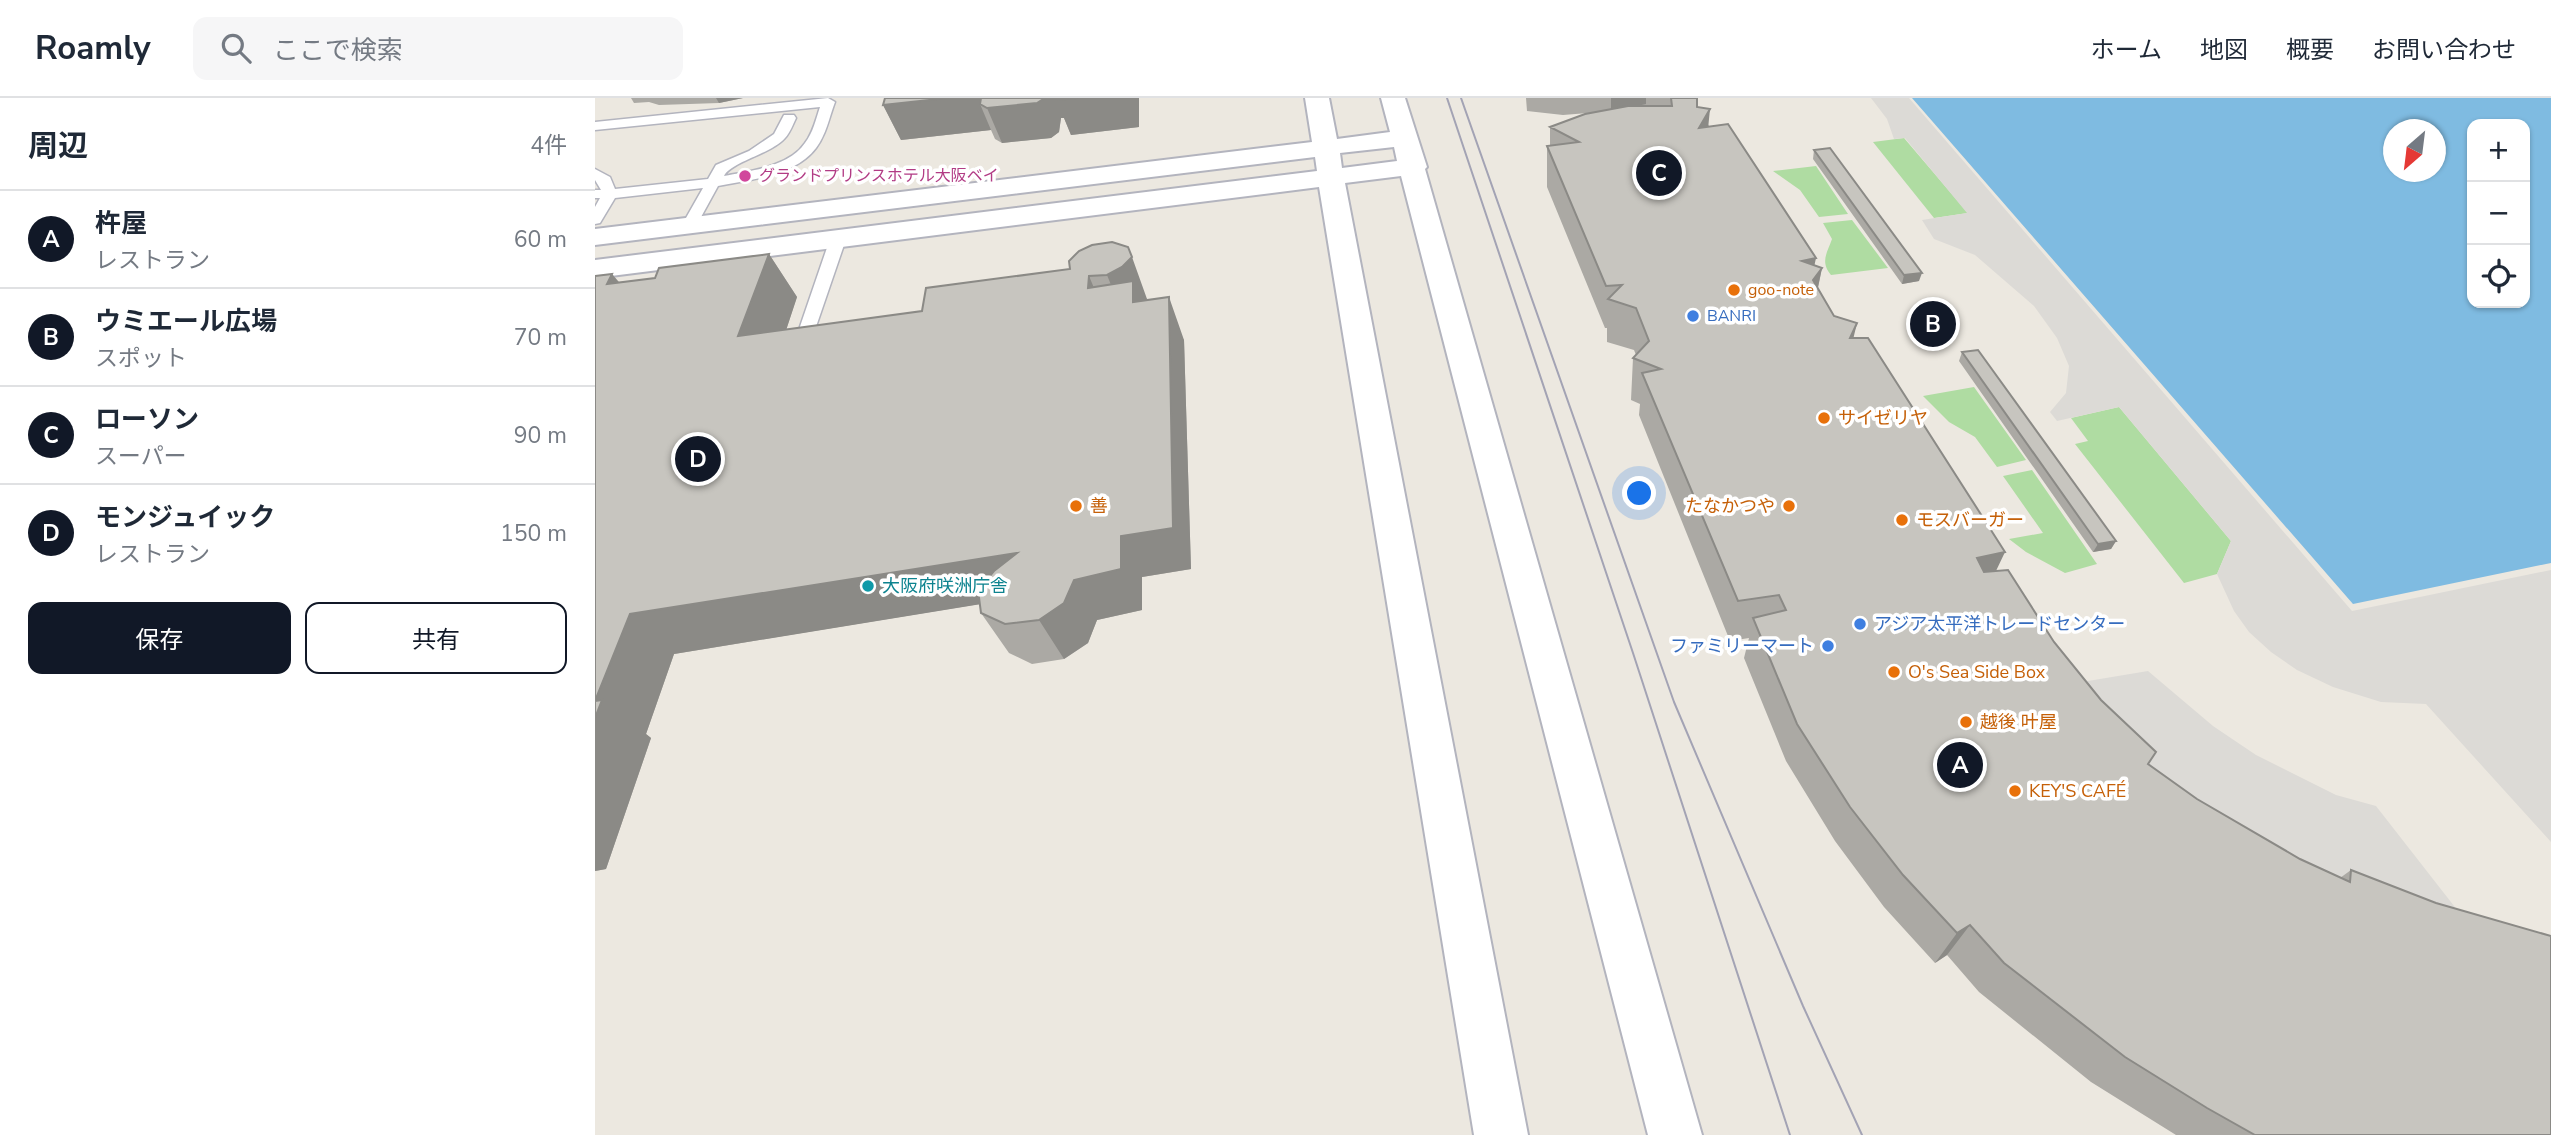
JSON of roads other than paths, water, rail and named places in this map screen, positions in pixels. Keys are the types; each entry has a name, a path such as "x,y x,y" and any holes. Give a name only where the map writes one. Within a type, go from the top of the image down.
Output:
{"street":[{"path":"1317,98 1501,1135"},
{"path":"1393,98 1675,1135"},
{"path":"595,237 1409,153"},
{"path":"595,269 838,239 1329,162"}],"lane":[{"path":"595,135 829,100"},
{"path":"603,194 713,183 754,174 793,160 809,147 829,100"},
{"path":"691,225 721,168 754,154 780,136 789,118"},
{"path":"595,173 605,180 595,220"},
{"path":"800,350 838,239"}],"water":[{"path":"1912,98 2551,98 2551,563 2353,604"}],"tram line":[{"path":"1447,98 1633,653 1790,1135"},
{"path":"1461,98 1674,702 1803,1006 1862,1135"}],"place":[{"name":"ローソン","path":"1659,173"},
{"name":"グランドプリンスホテル大阪ベイ","path":"745,176"},
{"name":"goo-note","path":"1734,290"},
{"name":"BANRI","path":"1693,316"},
{"name":"ウミエール広場","path":"1933,324"},
{"name":"サイゼリヤ","path":"1824,418"},
{"name":"モンジュイック","path":"698,459"},
{"name":"善","path":"1076,506"},
{"name":"たなかつや","path":"1789,506"},
{"name":"モスバーガー","path":"1902,520"},
{"name":"大阪府咲洲庁舎","path":"868,586"},
{"name":"アジア太平洋トレードセンター","path":"1860,624"},
{"name":"ファミリーマート","path":"1828,646"},
{"name":"O's Sea Side Box","path":"1894,672"},
{"name":"越後 叶屋","path":"1966,722"},
{"name":"杵屋","path":"1960,765"},
{"name":"KEY'S CAFÉ","path":"2015,791"}]}
